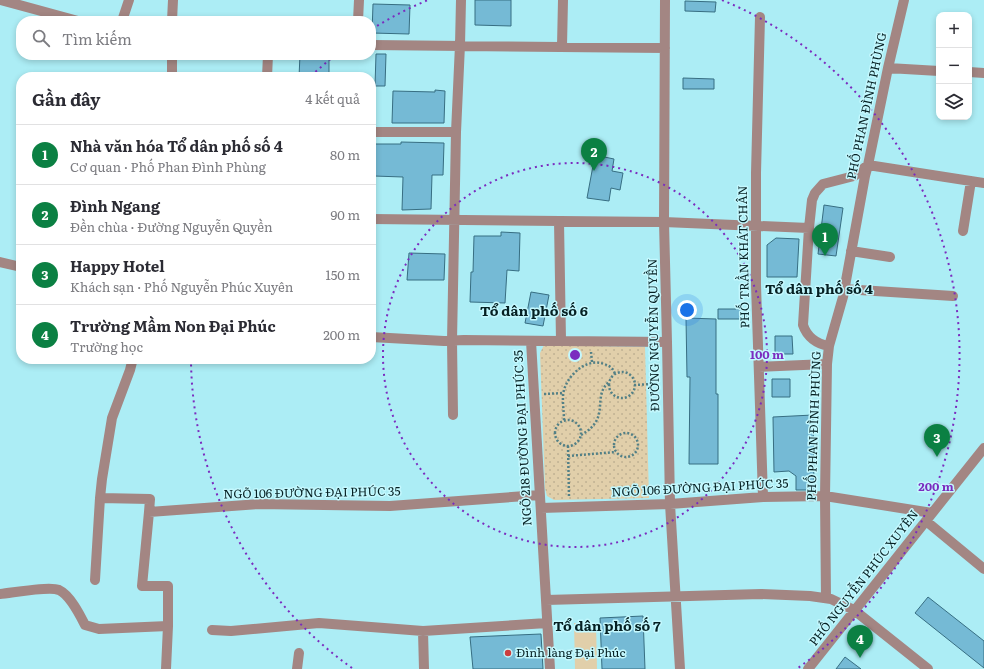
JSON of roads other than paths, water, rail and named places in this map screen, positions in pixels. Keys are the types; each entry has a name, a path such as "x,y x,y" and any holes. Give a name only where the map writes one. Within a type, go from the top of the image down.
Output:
{"street":[{"path":"1,0 60,16"},
{"path":"124,16 129,0"},
{"path":"172,16 173,0"},
{"path":"358,16 359,0"},
{"path":"453,415 452,341 456,132 461,0"},
{"path":"562,46 563,0"},
{"name":"ĐƯỜNG NGUYỄN QUYỀN","path":"665,0 664,222 670,504 680,669"},
{"name":"PHỐ PHAN ĐÌNH PHÙNG","path":"826,598 824,496 827,364 829,346 844,289 865,176 904,0"},
{"name":"PHỐ TRẦN KHÁT CHÂN","path":"760,17 756,226 762,497"},
{"path":"376,45 664,48"},
{"path":"172,60 172,72"},
{"path":"267,72 268,60"},
{"path":"888,68 936,71"},
{"path":"972,72 984,73"},
{"path":"376,132 456,132"},
{"path":"829,346 811,338 807,334 803,325 812,200 818,188 828,182 854,176 868,164 984,183"},
{"path":"963,231 971,181"},
{"path":"376,219 664,222 809,228"},
{"path":"559,221 561,340"},
{"path":"851,251 890,257"},
{"path":"0,262 16,266"},
{"path":"844,289 953,296"},
{"name":"NGÕ 218 ĐƯỜNG ĐẠI PHÚC 35","path":"376,337 444,341 531,341 550,669"},
{"path":"531,341 561,340 667,342"},
{"path":"95,580 100,498 112,418 132,364"},
{"path":"759,366 827,364"},
{"name":"PHỐ NGUYỄN PHÚC XUYÊN","path":"808,669 982,453"},
{"name":"NGÕ 106 ĐƯỜNG ĐẠI PHÚC 35","path":"148,512 258,504 390,506 539,495"},
{"name":"NGÕ 106 ĐƯỜNG ĐẠI PHÚC 35","path":"540,508 670,504 762,497 824,496 929,517"},
{"path":"100,498 150,499 142,586 168,586 166,669"},
{"path":"929,517 984,569"},
{"path":"0,594 58,590 64,594 80,613 85,625 99,629 168,626"},
{"path":"546,600 761,594 831,598 854,610 928,669"},
{"path":"212,630 232,631 319,623 423,631 547,623"},
{"path":"423,631 424,669"},
{"path":"297,669 299,653"}],"place":[{"name":"Đình Ngang","path":"594,171"},
{"name":"Nhà văn hóa Tổ dân phố số 4","path":"825,256"},
{"name":"Happy Hotel","path":"937,457"},
{"name":"Đình làng Đại Phúc","path":"508,653"},
{"name":"Trường Mầm Non Đại Phúc","path":"860,658"}],"district":[{"name":"Tổ dân phố số 4","path":"819,289"},
{"name":"Tổ dân phố số 6","path":"534,311"},
{"name":"Tổ dân phố số 7","path":"607,626"}]}
